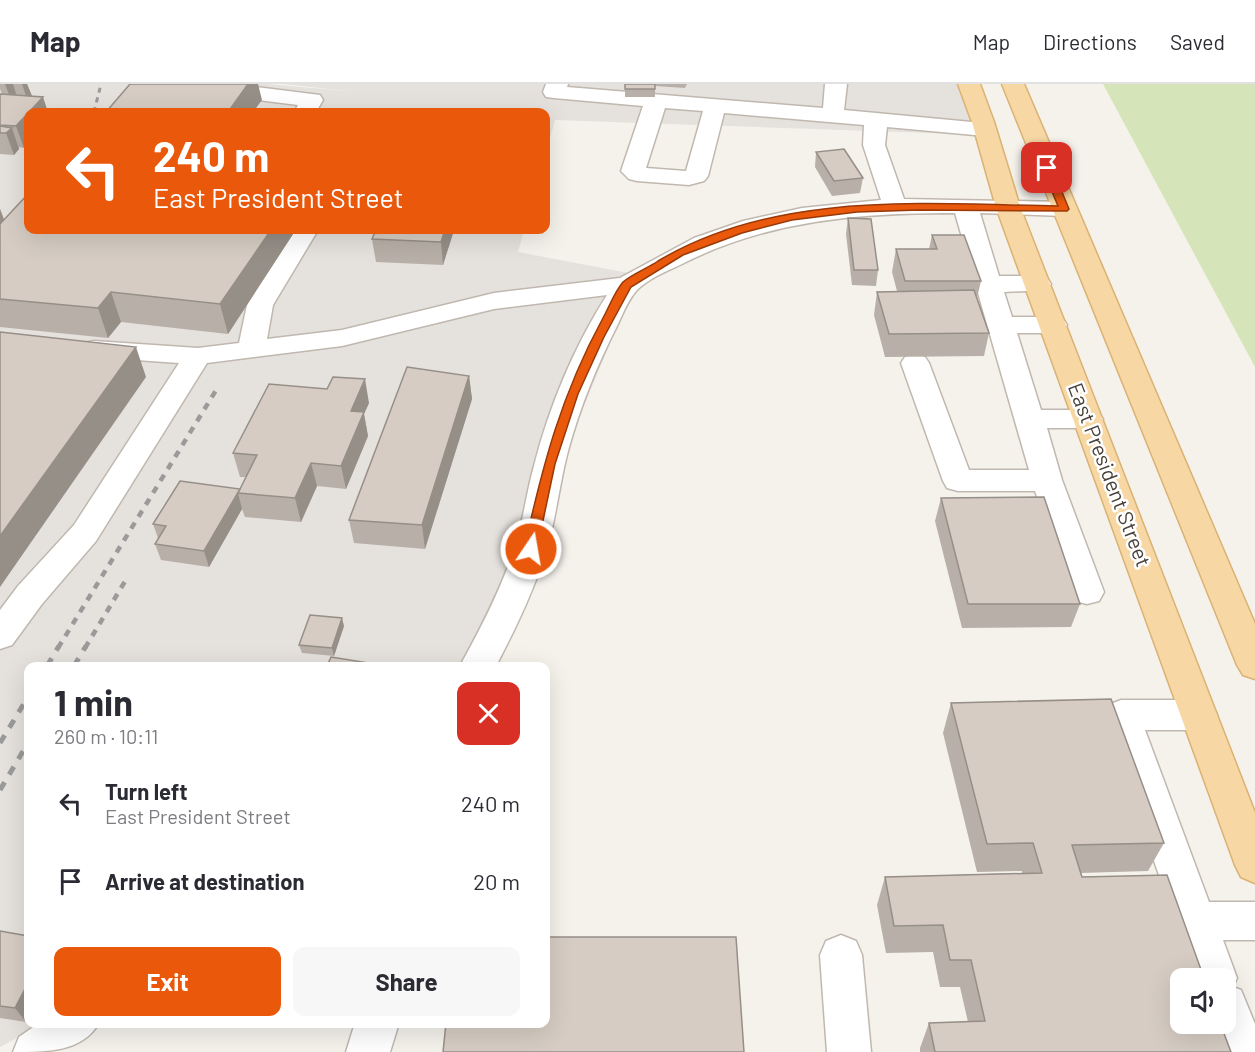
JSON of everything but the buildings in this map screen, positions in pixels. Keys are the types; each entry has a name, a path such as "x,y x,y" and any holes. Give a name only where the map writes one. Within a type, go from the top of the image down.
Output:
{"main road":[{"name":"East President Street","path":"969,84 1008,207 1255,865"},
{"path":"1013,84 1255,665"}],"street":[{"path":"177,84 312,100 307,108"},
{"path":"557,84 554,92 985,129"},
{"path":"833,116 836,84"},
{"path":"656,101 633,171 638,174 689,178 696,176 715,106"},
{"path":"876,120 874,145 884,180 896,208"},
{"path":"966,207 1047,480 1087,592"},
{"path":"70,348 198,356 342,338 494,301 627,285 679,253 738,230 792,217 857,209 1008,207 1064,209"},
{"path":"251,350 260,305 304,234"},
{"path":"989,284 1038,284"},
{"path":"480,662 498,631 531,549 549,464 572,394 598,337 627,285"},
{"path":"1000,325 1053,325"},
{"path":"0,636 30,595 85,533 198,356"},
{"path":"915,363 958,481 1047,480"},
{"path":"1030,419 1088,419"},
{"path":"1199,715 1104,714 1212,968"},
{"path":"1194,921 1255,921"},
{"path":"841,956 849,1052"},
{"path":"35,1052 70,1028"},
{"path":"368,1052 375,1028"},
{"path":"1236,1033 1243,1052"}],"shaded area":[{"path":"0,84 267,84 347,91 283,84 968,84 987,135 555,120 550,138 550,108 24,108 24,234 523,234 518,252 639,275 476,662 24,662 24,1028 35,1028 0,1047"}],"green space":[{"path":"1103,84 1255,84 1255,367"}],"railway":[{"path":"95,108 101,84"},
{"path":"58,648 218,387"},
{"path":"85,648 127,578"},
{"path":"49,662 59,646"},
{"path":"76,662 86,646"},
{"path":"0,743 24,704"},
{"path":"0,790 24,750"}],"route":[{"path":"531,549 549,464 572,394 598,337 627,285 679,253 738,230 792,217 857,209 919,207 1064,209 1047,168"}]}
